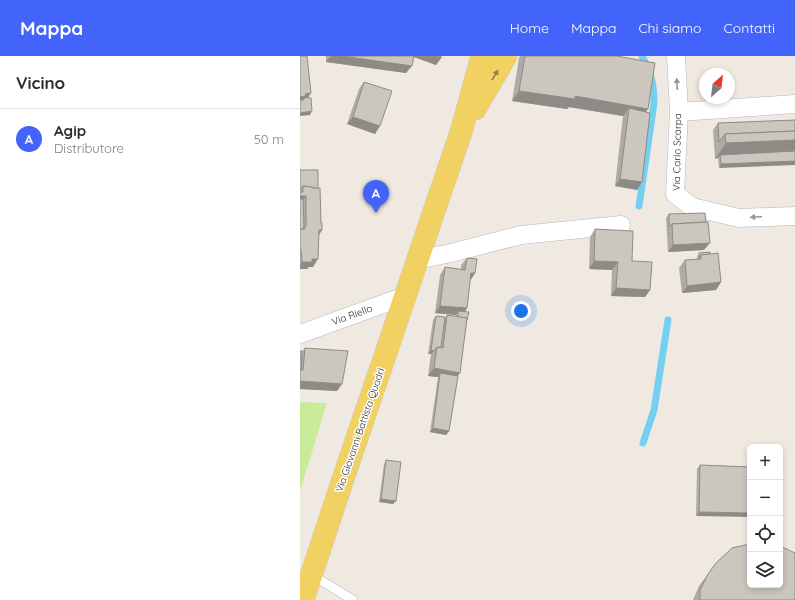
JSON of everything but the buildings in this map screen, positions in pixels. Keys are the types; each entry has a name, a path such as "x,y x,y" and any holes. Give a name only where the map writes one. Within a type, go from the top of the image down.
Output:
{"main road":[{"name":"Via Giovanni Battista Quadri","path":"304,600 342,482 461,132 482,56"},
{"name":"Via Giovanni Battista Quadri","path":"461,132 506,56"}],"street":[{"name":"Via Carlo Scarpa","path":"676,56 679,112 675,194 692,207 739,218 795,216"},
{"path":"679,112 795,104"},
{"path":"417,260 521,235 621,225"},
{"name":"Via Riello","path":"300,334 405,296"}],"lane":[{"path":"312,575 353,600"}],"green space":[{"path":"300,402 327,403 300,491"}],"waterway":[{"path":"639,206 654,103 651,79 648,68 642,56"},
{"path":"643,443 654,410 668,320"}],"place":[{"name":"Agip","path":"376,213"}]}
